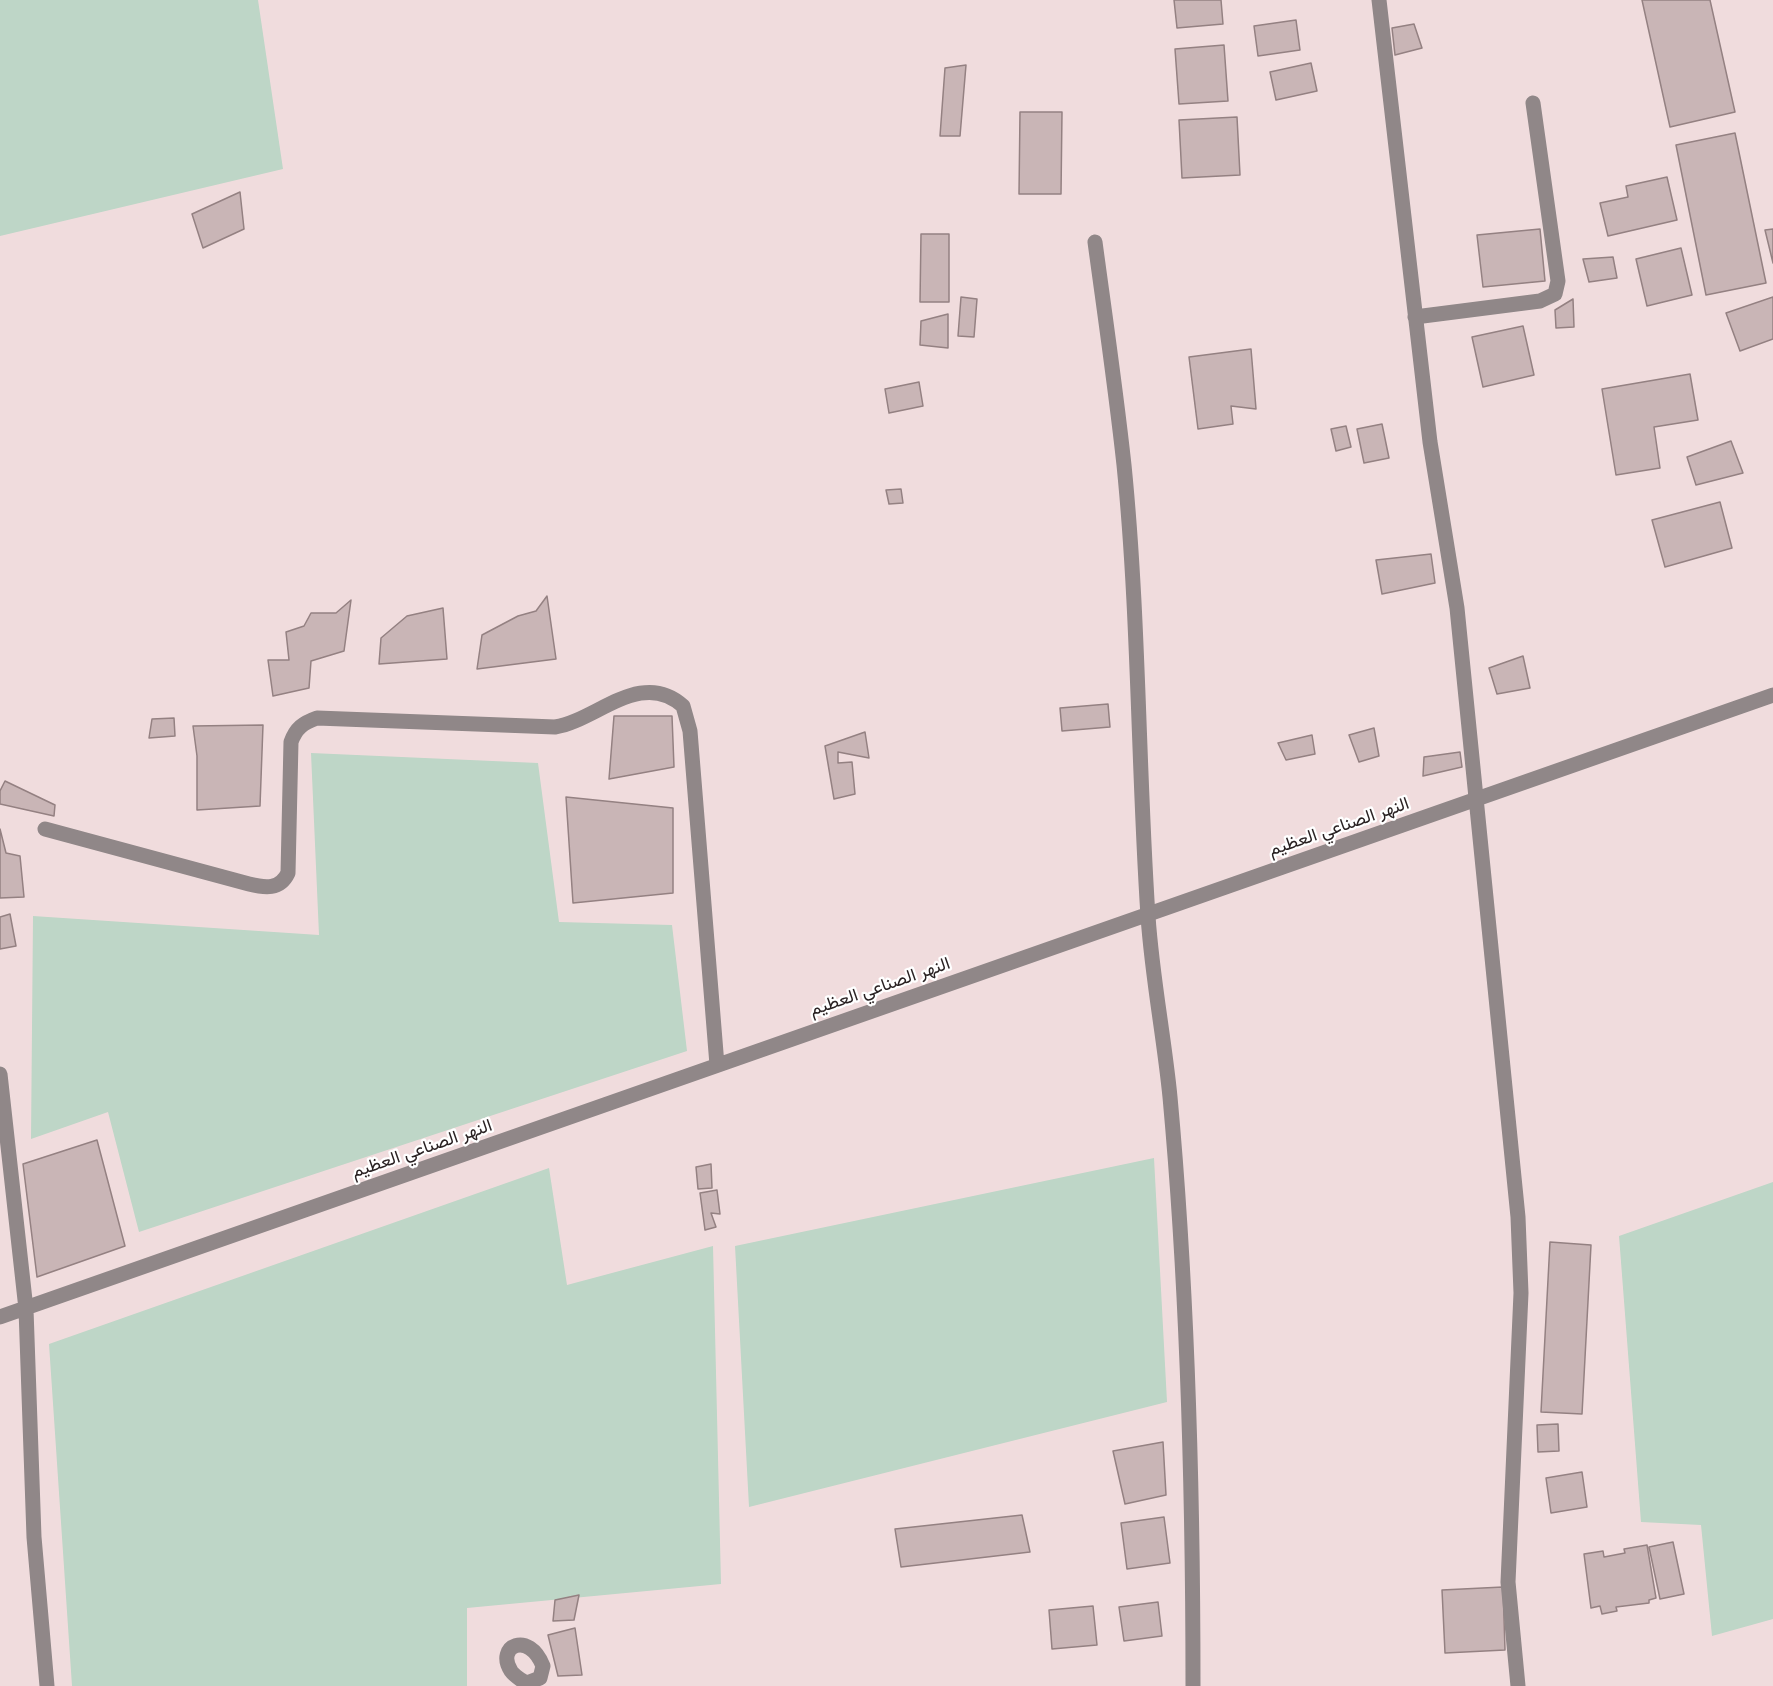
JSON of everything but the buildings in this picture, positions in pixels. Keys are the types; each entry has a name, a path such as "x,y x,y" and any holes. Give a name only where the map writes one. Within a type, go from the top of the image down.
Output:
{"street":[{"path":"1379,0 1430,442 1457,608 1517,1205 1521,1282 1508,1582 1518,1686"},
{"path":"1416,317 1540,301 1555,294 1558,281 1533,103"},
{"path":"1095,242 1124,466 1135,628 1148,913 1153,977 1170,1095 1185,1310 1192,1510 1193,1686"},
{"path":"45,830 265,888 275,886 284,881 288,873 291,742 295,731 305,723 317,718 555,727 581,721 598,707 626,696 663,693 683,706 690,731 717,1065"},
{"name":"النهر الصناعي العظيم","path":"0,1317 1773,695"},
{"path":"0,1074 26,1309 34,1537 47,1686"}],"green space":[{"path":"0,0 258,0 283,169 0,236"},
{"path":"311,753 538,763 559,922 672,925 687,1051 139,1232 108,1112 31,1139 33,916 319,935"},
{"path":"1154,1158 1167,1402 749,1507 735,1246"},
{"path":"549,1168 567,1285 713,1246 721,1584 467,1608 467,1686 72,1686 49,1344"},
{"path":"1773,1182 1773,1619 1712,1636 1701,1525 1641,1522 1619,1236"}]}
